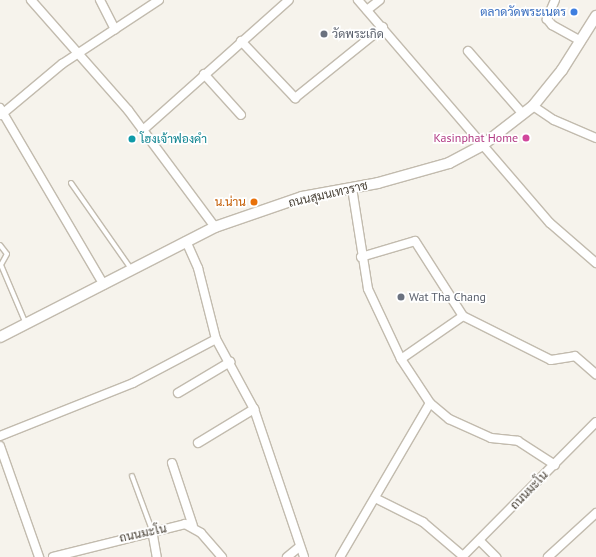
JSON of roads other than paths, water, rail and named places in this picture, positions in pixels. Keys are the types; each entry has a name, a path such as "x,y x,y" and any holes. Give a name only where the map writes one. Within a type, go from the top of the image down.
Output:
{"street":[{"path":"31,0 78,52 143,130 215,227"},
{"path":"100,0 114,29"},
{"path":"104,285 1,112 78,52 159,0"},
{"path":"143,130 241,41 289,0"},
{"path":"358,0 484,144 550,223 596,264"},
{"path":"367,10 380,0"},
{"path":"555,0 547,19 552,25 581,41"},
{"name":"ถนนสุมนเทวราช","path":"0,337 27,326 215,227 302,197 352,188 448,163 484,144 533,106 581,41 596,16"},
{"path":"241,41 295,98 382,27"},
{"path":"468,51 523,114"},
{"path":"204,74 241,115"},
{"path":"533,106 554,120 596,138"},
{"path":"352,188 361,257 368,289 401,359 430,403 450,419 491,438 518,441 555,465"},
{"path":"186,241 198,268 216,339 230,362 254,409 298,548 304,557"},
{"path":"361,257 415,241 463,316 552,360 575,356 596,374"},
{"path":"401,359 463,316"},
{"path":"0,436 133,384 216,339"},
{"path":"178,393 230,362"},
{"path":"340,557 430,403"},
{"path":"198,443 254,409"},
{"name":"ถนนมะโน","path":"463,556 480,541 596,422"},
{"path":"0,446 39,557"},
{"path":"172,463 193,526 222,557"},
{"path":"375,498 424,522 463,556"},
{"path":"548,557 596,513"},
{"name":"ถนนมะโน","path":"53,557 152,530 193,526"},
{"path":"152,530 157,557"},
{"path":"480,541 496,557"},
{"path":"287,557 298,548"}],"lane":[{"path":"71,183 132,270"},
{"path":"0,245 7,254 1,265 27,326"},
{"path":"132,476 152,530"}],"place":[{"name":"ตลาดวัดพระเนตร","path":"574,12"},
{"name":"วัดพระเกิด","path":"324,34"},
{"name":"Kasinphat Home","path":"526,138"},
{"name":"โฮงเจ้าฟองคำ","path":"132,139"},
{"name":"น.น่าน","path":"254,202"},
{"name":"Wat Tha Chang","path":"401,297"}]}
